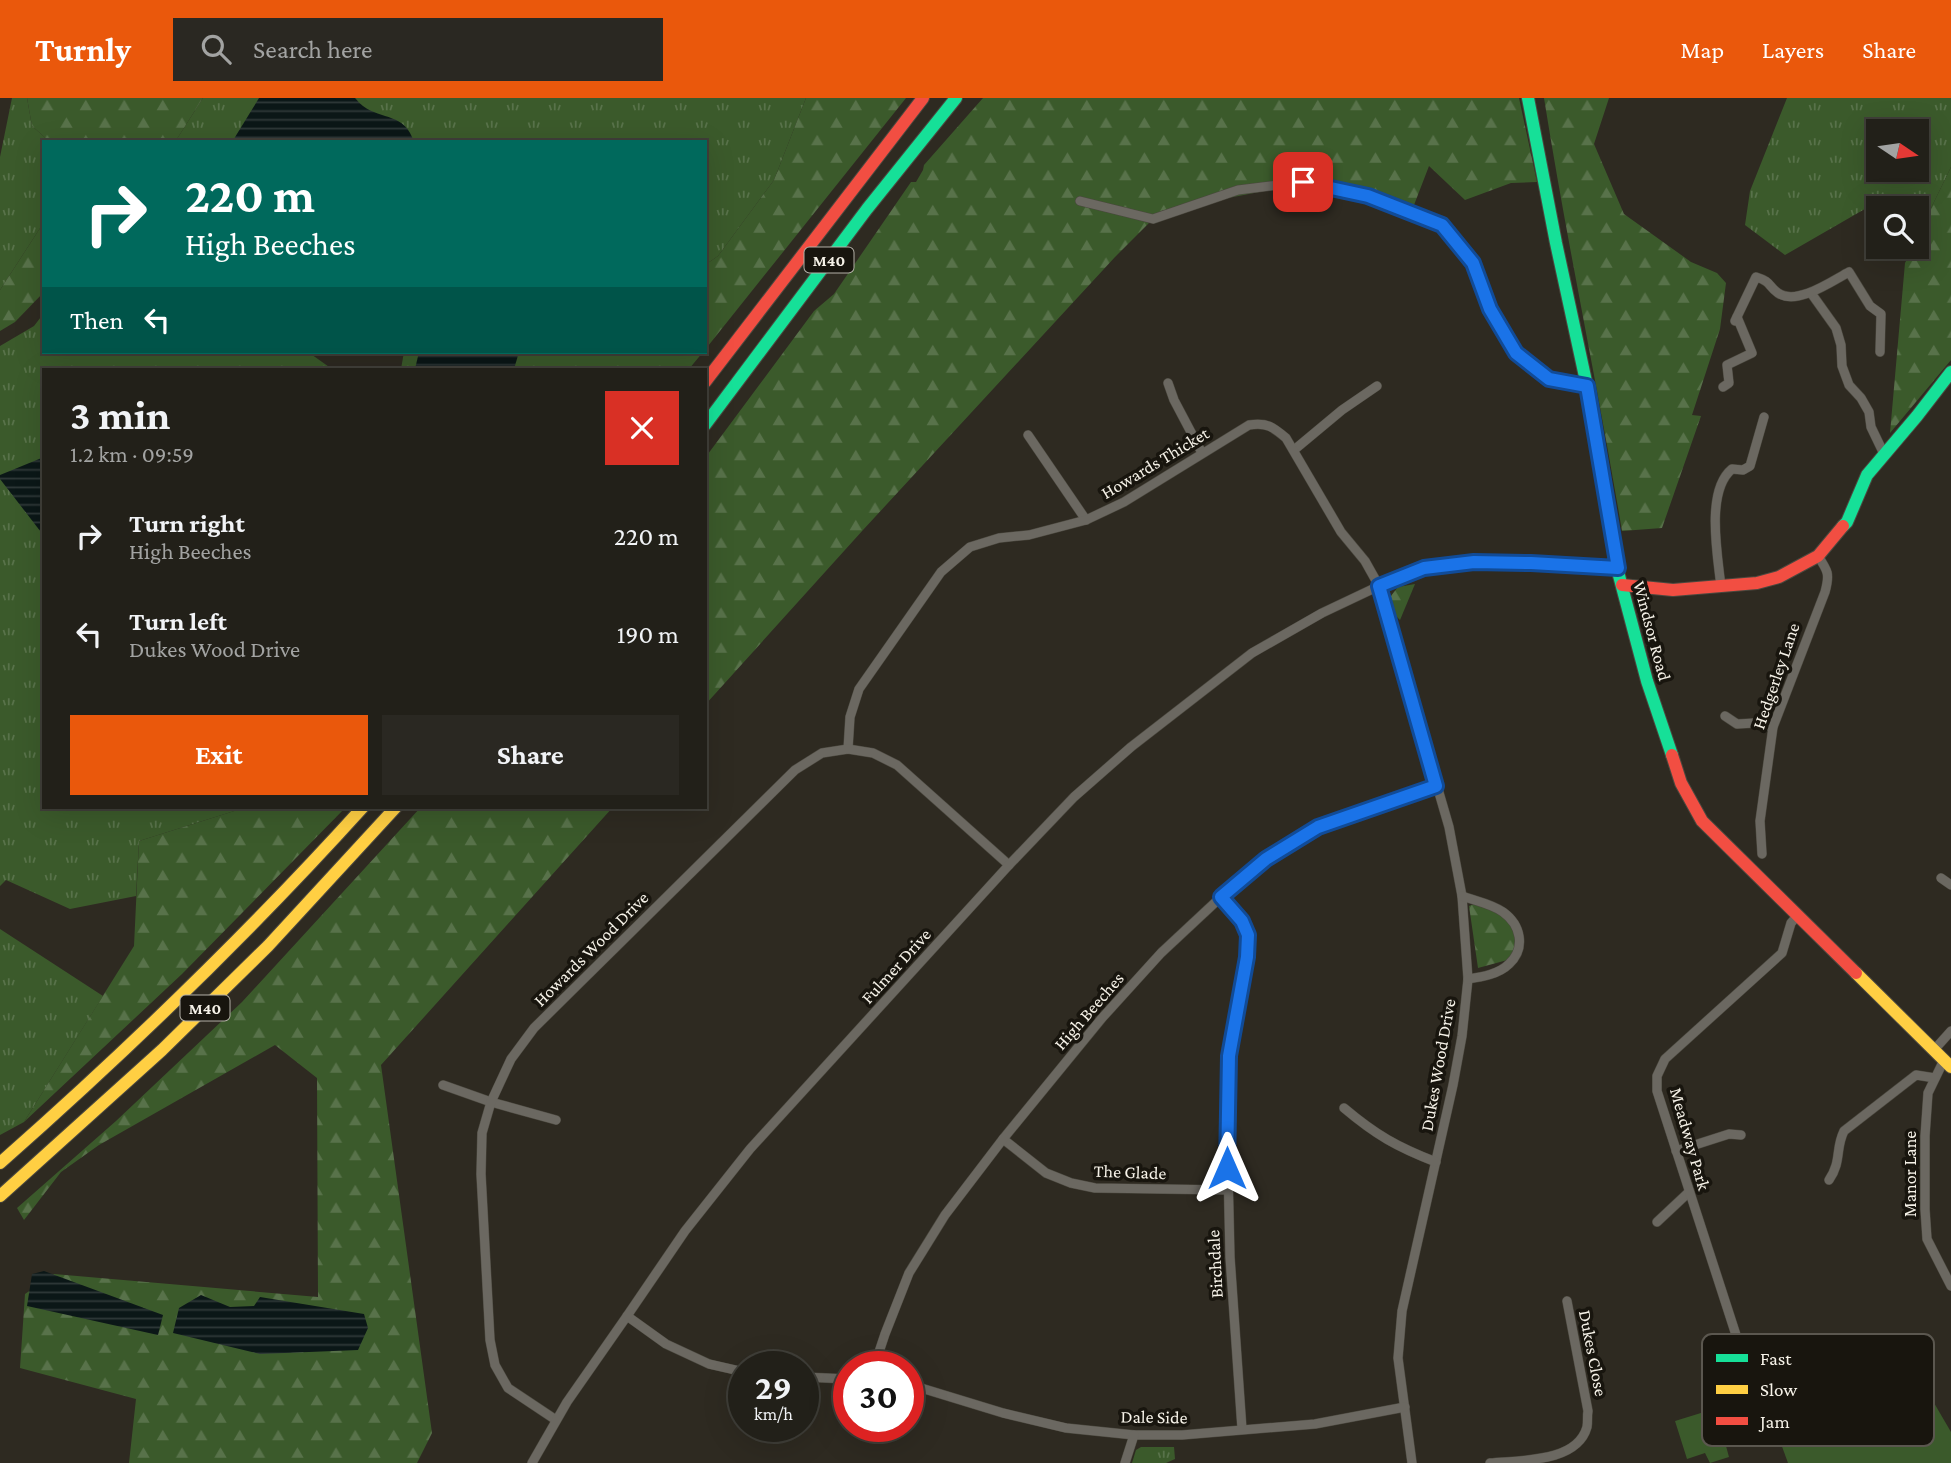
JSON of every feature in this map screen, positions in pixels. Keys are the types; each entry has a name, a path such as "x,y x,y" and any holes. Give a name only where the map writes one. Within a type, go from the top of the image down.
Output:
{"main road":[{"name":"M40","path":"707,379 923,98"},
{"name":"M40","path":"707,422 867,209 956,98"},
{"name":"Windsor Road","path":"1528,98 1587,386 1618,568 1647,681 1681,783 1702,821 1947,1064"},
{"path":"1622,585 1673,590 1757,583 1779,577 1818,556 1847,522 1867,475 1951,372"},
{"name":"M40","path":"0,1163 210,968 275,903 361,809"},
{"name":"M40","path":"0,1196 162,1050 268,946 394,809"}],"street":[{"path":"1080,201 1153,219 1238,190 1303,182 1368,196 1442,225 1473,263 1490,309 1516,353 1549,379 1587,386"},
{"path":"1723,387 1729,383 1727,365 1752,353 1736,319 1756,278 1768,281 1779,294 1791,296 1811,293 1849,272 1870,306 1881,314 1880,352"},
{"path":"1811,293 1836,328 1841,345 1842,366 1849,385 1869,412 1871,427 1884,454"},
{"path":"1168,383 1202,453"},
{"path":"1294,450 1342,410 1377,386"},
{"path":"1721,587 1714,513 1726,474 1732,469 1743,470 1750,466 1764,417"},
{"name":"Howards Thicket","path":"848,749 850,717 859,688 941,572 970,547 999,538 1029,535 1086,520 1124,502 1249,425 1261,423 1274,428 1286,438 1341,532 1365,561 1379,586"},
{"path":"1028,435 1086,520"},
{"name":"Hedgerley Lane","path":"1762,854 1760,821 1773,727 1828,579 1827,570 1818,556"},
{"path":"1379,586 1424,568 1474,562 1618,568"},
{"name":"Dukes Wood Drive","path":"1379,586 1449,827 1462,896 1468,979 1453,1085 1402,1311 1398,1358 1412,1463"},
{"name":"Fulmer Drive","path":"532,1463 556,1420 685,1231 750,1149 1009,864 1074,797 1131,747 1252,653 1322,612 1379,586"},
{"path":"1726,716 1737,724 1755,723 1773,727"},
{"name":"Howards Wood Drive","path":"556,1420 508,1388 495,1365 490,1340 481,1174 482,1133 491,1102 512,1059 534,1028 785,779 822,753 848,749 873,753 897,765 1009,864"},
{"name":"High Beeches","path":"879,1351 909,1273 945,1214 1102,1018 1161,953 1266,859 1318,827 1436,786"},
{"path":"1941,877 1951,885"},
{"path":"1462,896 1503,912 1514,922 1521,941 1508,965 1486,976 1468,979"},
{"name":"Birchdale","path":"1221,897 1242,921 1248,935 1247,957 1229,1056 1230,1258 1242,1429"},
{"name":"Meadway Park","path":"1736,1334 1657,1091 1657,1076 1665,1059 1782,953 1791,923 1798,915"},
{"path":"1934,1050 1951,1031"},
{"name":"Manor Lane","path":"1947,1064 1935,1077 1928,1093 1925,1136 1927,1239 1951,1286"},
{"path":"1829,1180 1836,1169 1840,1139 1844,1130 1916,1075 1935,1077"},
{"path":"443,1085 556,1120"},
{"path":"1344,1108 1373,1132 1403,1150 1436,1162"},
{"path":"1676,1151 1729,1133 1741,1135"},
{"name":"The Glade","path":"1003,1139 1046,1172 1071,1183 1095,1188 1228,1190"},
{"path":"1657,1222 1689,1192"},
{"name":"Dukes Close","path":"1490,1463 1559,1455 1576,1445 1586,1428 1588,1410 1567,1301"},
{"path":"626,1316 666,1344 709,1364 728,1368"},
{"name":"Dale Side","path":"924,1389 1003,1413 1066,1428 1134,1435 1315,1424 1405,1407"},
{"path":"1125,1463 1134,1435"}],"green space":[{"path":"12,98 27,98 32,126 48,140 42,140 42,225 0,290 0,157"},
{"path":"27,98 203,98 176,140 48,140 32,126"},
{"path":"203,98 806,98 774,180 718,256 707,264 707,140 176,140"},
{"path":"806,98 906,98 707,346 707,264 718,256 774,180"},
{"path":"983,98 1519,98 1537,182 1511,183 1465,200 1429,166 1414,205 1396,198 1315,181 1161,211 1115,257 707,703 707,455 814,311 834,294 911,182 916,182 924,165"},
{"path":"1544,98 1609,98 1594,144 1624,214 1691,262 1717,273 1726,283 1720,329 1692,415 1701,416 1662,528 1622,531"},
{"path":"1787,98 1951,98 1951,167 1929,212 1929,196 1866,196 1866,208 1785,255 1745,225 1750,191"},
{"path":"1951,167 1951,360 1890,433 1905,263 1907,259 1929,259 1929,212"},
{"path":"42,225 42,294 15,322 0,331 0,290"},
{"path":"42,316 42,354 311,354 331,368 42,368 42,809 241,809 139,841 136,896 70,909 6,880 0,886 0,346 34,326"},
{"path":"404,354 701,354 690,368 401,368"},
{"path":"1415,584 1400,620 1389,609 1390,597 1398,587"},
{"path":"241,809 344,809 182,974 24,1122 134,946 139,841"},
{"path":"419,809 611,809 381,1065 432,1433 417,1463 129,1463 136,1399 20,1368 25,1294 54,1274 318,1297 317,1078 275,1045 99,1145 61,1172 24,1220 17,1208 116,1121 242,1002"},
{"path":"1479,902 1498,912 1510,923 1514,929 1515,947 1511,959 1478,968 1469,906"},
{"path":"0,929 103,996 24,1122 0,1135"},
{"path":"1934,1403 1951,1432 1951,1463 1788,1463 1782,1446 1934,1446"},
{"path":"1702,1413 1702,1446 1726,1446 1729,1457 1710,1463 1705,1453 1687,1459 1675,1421"},
{"path":"1141,1447 1174,1447 1175,1459 1166,1463 1132,1463 1136,1450"}],"shaded area":[{"path":"259,98 355,98 370,110 405,126 413,140 233,140"},
{"path":"419,354 518,354 514,368 415,368"},
{"path":"42,458 42,533 0,479 0,475"},
{"path":"44,1271 163,1315 158,1335 27,1306 32,1274"},
{"path":"201,1295 230,1307 254,1306 260,1297 364,1314 368,1328 358,1350 260,1354 173,1333 179,1308"}],"traffic: fast":[{"path":"707,422 867,209 956,98"},
{"path":"1528,98 1587,386 1617,568 1647,681 1672,755"},
{"path":"1843,526 1867,475 1951,372"}],"traffic: slow":[{"path":"0,1163 186,990 361,809"},
{"path":"0,1196 162,1050 268,946 394,809"},
{"path":"1856,973 1951,1067"}],"traffic: jam":[{"path":"707,379 923,98"},
{"path":"1622,585 1673,590 1757,583 1779,577 1818,556 1843,526"},
{"path":"1672,755 1681,783 1702,821 1856,973"}],"route":[{"path":"1227,1168 1229,1056 1247,957 1248,935 1242,921 1221,897 1266,859 1318,827 1436,786 1379,586 1424,568 1474,562 1618,568 1587,386 1549,379 1516,353 1490,309 1473,263 1442,225 1368,196 1303,182"}]}
